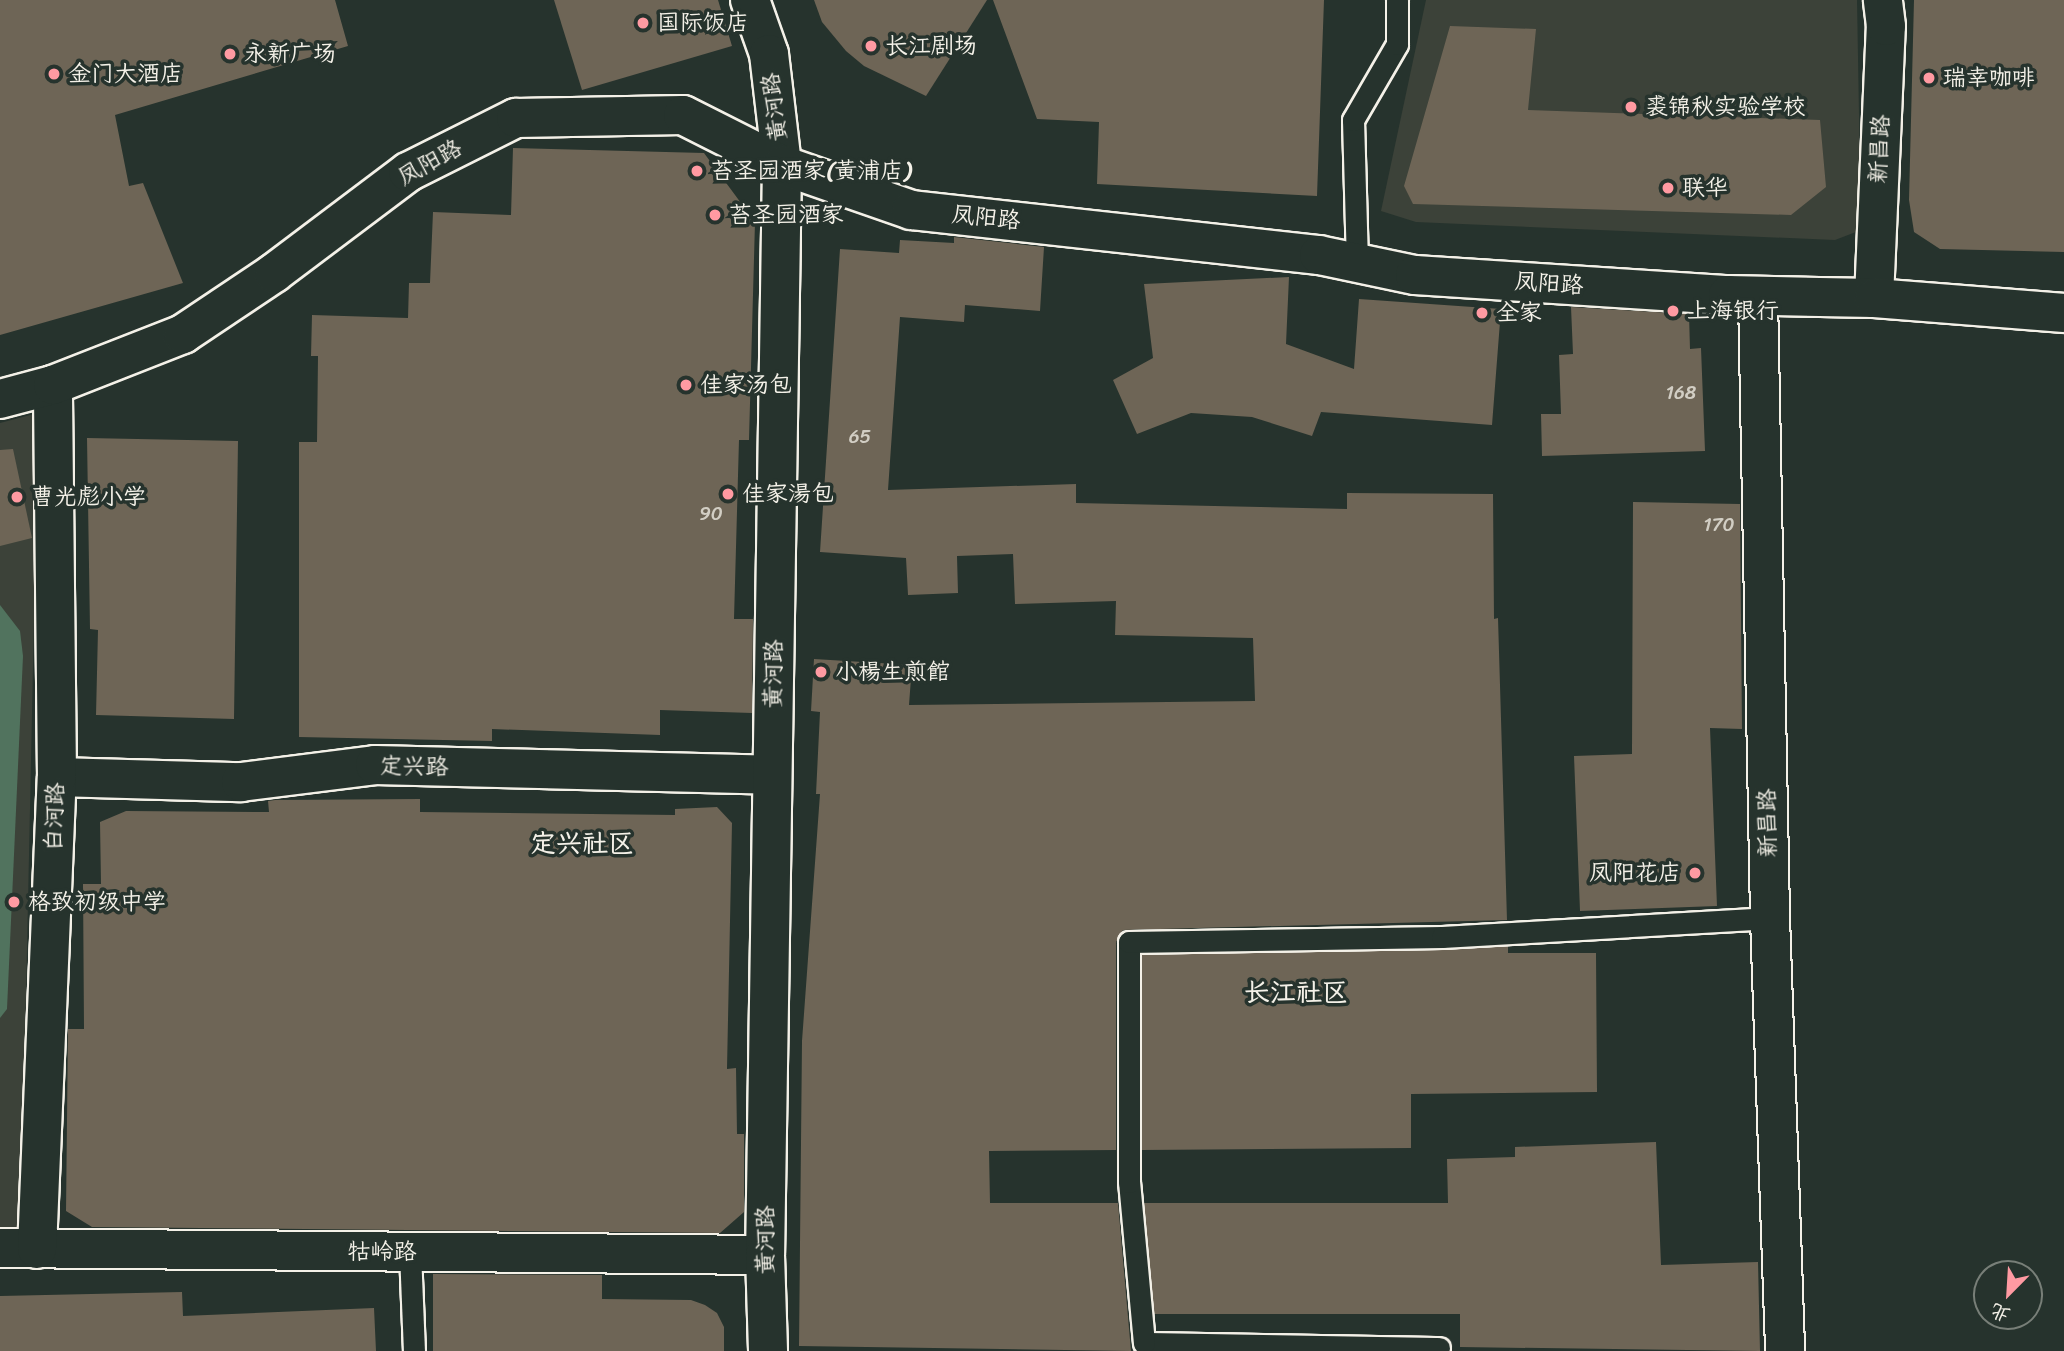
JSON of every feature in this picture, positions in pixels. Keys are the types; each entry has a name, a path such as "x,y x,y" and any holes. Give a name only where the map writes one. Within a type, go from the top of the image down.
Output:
{"street":[{"name":"黄河路","path":"750,0 769,54 782,165 765,1255 768,1351"},
{"name":"新昌路","path":"1874,298 1886,26 1883,0"},
{"name":"凤阳路","path":"0,398 53,385 183,334 274,273 408,172 516,118 682,115 782,165 911,210 1357,263 1415,275 1758,296 1874,298 2064,313"},
{"name":"新昌路","path":"1758,296 1766,899 1785,1351"},
{"name":"白河路","path":"37,1249 57,777 53,385"},
{"name":"定兴路","path":"57,777 241,782 375,765 772,775"},
{"name":"牯岭路","path":"0,1248 765,1255"}],"lane":[{"path":"1357,263 1353,120 1397,44 1397,0"},
{"path":"1440,1348 1144,1343 1129,1182 1129,942 1442,937 1766,899"},
{"path":"410,1252 414,1351"}],"shaded area":[{"name":"裘锦秋实验学校","path":"1426,0 1857,0 1861,230 1835,240 1416,222 1381,211"},
{"name":"格致初级中学","path":"34,414 35,572 21,1232 0,1231 0,423"}],"green space":[{"path":"0,605 20,631 23,656 7,1009 0,1018"}],"building":[{"path":"0,0 335,0 348,46 115,115 129,186 143,183 183,283 0,335"},
{"name":"国际饭店","path":"554,0 718,0 732,46 582,90"},
{"path":"814,0 987,0 926,96 864,66 846,51 822,22"},
{"path":"993,0 1324,0 1317,196 1097,184 1099,122 1037,119"},
{"path":"1914,0 2064,0 2064,252 1940,249 1914,232 1909,200"},
{"path":"1450,26 1536,29 1528,110 1820,120 1826,187 1791,215 1413,204 1404,186"},
{"path":"513,148 704,153 755,222 749,440 739,440 734,619 753,619 752,713 660,710 660,735 492,729 492,741 299,737 299,442 317,442 318,356 311,356 312,315 408,318 409,283 430,283 433,212 511,215"},
{"path":"954,237 1044,247 1040,311 965,305 964,322 900,317 888,490 1076,484 1076,503 1347,509 1347,493 1493,494 1494,619 1498,618 1507,920 1123,930 1116,942 1116,1150 989,1151 990,1203 1118,1203 1131,1351 799,1346 802,1041 820,794 816,794 820,712 811,711 814,659 912,665 909,705 1255,701 1253,638 1115,635 1116,601 1015,604 1013,554 957,556 958,593 908,595 906,558 820,552 840,249 899,253 900,240 954,243"},
{"path":"1289,277 1286,344 1354,369 1359,299 1501,309 1492,425 1321,412 1312,436 1252,417 1191,413 1137,434 1113,380 1153,358 1144,284"},
{"path":"1571,307 1689,314 1690,349 1701,348 1705,451 1542,456 1541,414 1561,414 1559,355 1573,354"},
{"path":"87,438 238,441 234,719 96,715 98,630 90,629"},
{"path":"13,449 32,538 0,546 0,450"},
{"path":"1633,502 1740,504 1742,729 1710,728 1717,906 1580,911 1574,756 1632,754"},
{"path":"420,799 420,812 675,815 675,809 717,807 732,823 727,1069 736,1068 737,1134 744,1134 744,1212 720,1233 92,1227 66,1211 68,1029 84,1029 83,884 101,884 100,822 126,811 269,812 268,801 275,800"},
{"path":"1508,946 1508,953 1596,953 1597,1092 1411,1094 1411,1148 1142,1150 1142,955"},
{"path":"1656,1142 1661,1265 1758,1262 1760,1351 1460,1347 1460,1314 1154,1314 1144,1203 1448,1203 1447,1159 1515,1157 1515,1147"},
{"path":"433,1274 602,1275 602,1299 691,1300 705,1305 717,1313 724,1327 724,1351 433,1351"},
{"path":"182,1292 183,1316 374,1308 376,1351 0,1351 0,1296"}],"place":[{"name":"国际饭店","path":"643,23"},
{"name":"长江剧场","path":"871,46"},
{"name":"永新广场","path":"230,54"},
{"name":"金门大酒店","path":"54,74"},
{"name":"瑞幸咖啡","path":"1929,78"},
{"name":"裘锦秋实验学校","path":"1631,107"},
{"name":"苔圣园酒家(黄浦店)","path":"697,171"},
{"name":"联华","path":"1668,188"},
{"name":"苔圣园酒家","path":"715,215"},
{"name":"上海银行","path":"1673,311"},
{"name":"全家","path":"1482,313"},
{"name":"佳家汤包","path":"686,385"},
{"name":"佳家湯包","path":"728,494"},
{"name":"曹光彪小学","path":"17,497"},
{"name":"小楊生煎館","path":"821,672"},
{"name":"凤阳花店","path":"1695,873"},
{"name":"格致初级中学","path":"14,902"}],"district":[{"name":"定兴社区","path":"582,844"},
{"name":"长江社区","path":"1296,993"}]}
